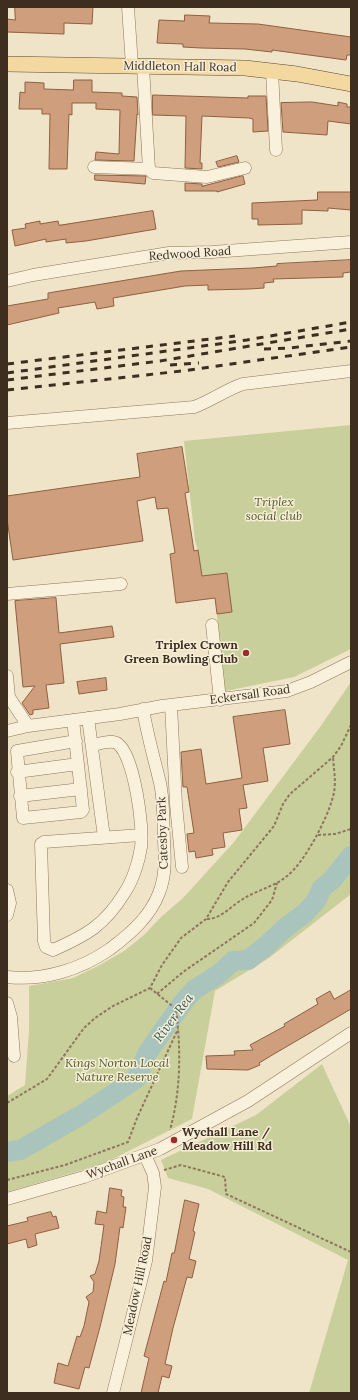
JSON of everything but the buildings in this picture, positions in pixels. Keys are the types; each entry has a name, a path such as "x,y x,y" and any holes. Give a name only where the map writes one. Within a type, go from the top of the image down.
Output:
{"main road":[{"name":"Middleton Hall Road","path":"7,64 245,68 297,74 351,84"}],"street":[{"path":"128,7 137,66 149,170"},
{"path":"272,71 276,150"},
{"path":"94,167 149,170 153,173 207,177 245,168"},
{"name":"Redwood Road","path":"7,281 33,275 169,253 212,252 351,242"},
{"path":"7,423 194,408 227,389 243,384 351,371"},
{"path":"7,594 121,584"},
{"path":"212,625 220,700"},
{"name":"Eckersall Road","path":"7,731 28,726 143,709 287,691 311,682 351,662"},
{"path":"7,676 9,697 28,726"},
{"path":"172,705 176,804 182,867"},
{"name":"Catesby Park","path":"7,977 31,978 53,975 86,963 123,939 143,919 155,903 162,886 165,867 163,810 160,782 143,709"},
{"path":"88,718 104,838"},
{"path":"73,720 76,741 83,810 81,812 26,819 22,816 17,772 16,754 19,749 76,741"},
{"path":"92,745 113,742 120,746 127,758 137,792 141,835 141,846 126,891 115,907 96,927 80,938 53,950 46,947 44,941 41,844 44,842 141,835"},
{"path":"17,772 78,764"},
{"path":"20,796 81,789"},
{"path":"7,890 10,903 7,915"},
{"path":"7,1003 11,1017 14,1056"},
{"name":"Wychall Lane","path":"7,1199 84,1177 160,1149 248,1101 351,1033"},
{"name":"Meadow Hill Road","path":"114,1393 146,1261 155,1187 153,1173 145,1155"}],"path":[{"path":"7,1103 47,1079 80,1033 95,1018 113,1006 150,988 162,965 182,938 206,919 228,882 274,826 290,794 333,757 341,746 351,725"},
{"path":"206,919 214,919 243,899 277,883 289,875 317,835 333,800 335,781 333,757"},
{"path":"317,835 335,834 351,829"},
{"path":"157,994 183,972 254,923 272,900 277,883"},
{"path":"150,988 176,1009 178,1029 179,1088 169,1134"},
{"path":"7,1180 65,1165 128,1142 137,1118 178,1029"},
{"path":"153,1173 181,1165 225,1177 226,1194 351,1252"}],"green space":[{"name":"Triplex social club","path":"351,425 351,649 294,677 221,692 217,614 232,612 227,573 202,576 195,541 184,441"},
{"name":"Kings Norton Local Nature Reserve","path":"351,682 351,894 269,958 215,991 192,1119 103,1164 7,1192 7,1096 25,1085 29,1031 29,986 73,978 124,951 144,935 161,917 183,898 234,842 320,727"},
{"path":"322,1064 351,1127 351,1393 309,1393 348,1260 208,1189 168,1178 161,1160 256,1115"}],"waterway":[{"name":"River Rea","path":"7,1152 20,1150 83,1114 136,1079 148,1052 184,1001 194,990 219,974 233,961 248,960 305,913 316,901 322,888 332,880 351,856"}],"railway":[{"path":"7,373 247,340 351,322"},
{"path":"7,380 160,361 351,329"},
{"path":"7,364 235,336"},
{"path":"264,349 289,348 351,341"},
{"path":"7,390 182,371 351,347"},
{"path":"170,365 199,363"}],"place":[{"name":"Triplex Crown Green Bowling Club","path":"246,653"},
{"name":"Wychall Lane / Meadow Hill Rd","path":"174,1140"}]}
